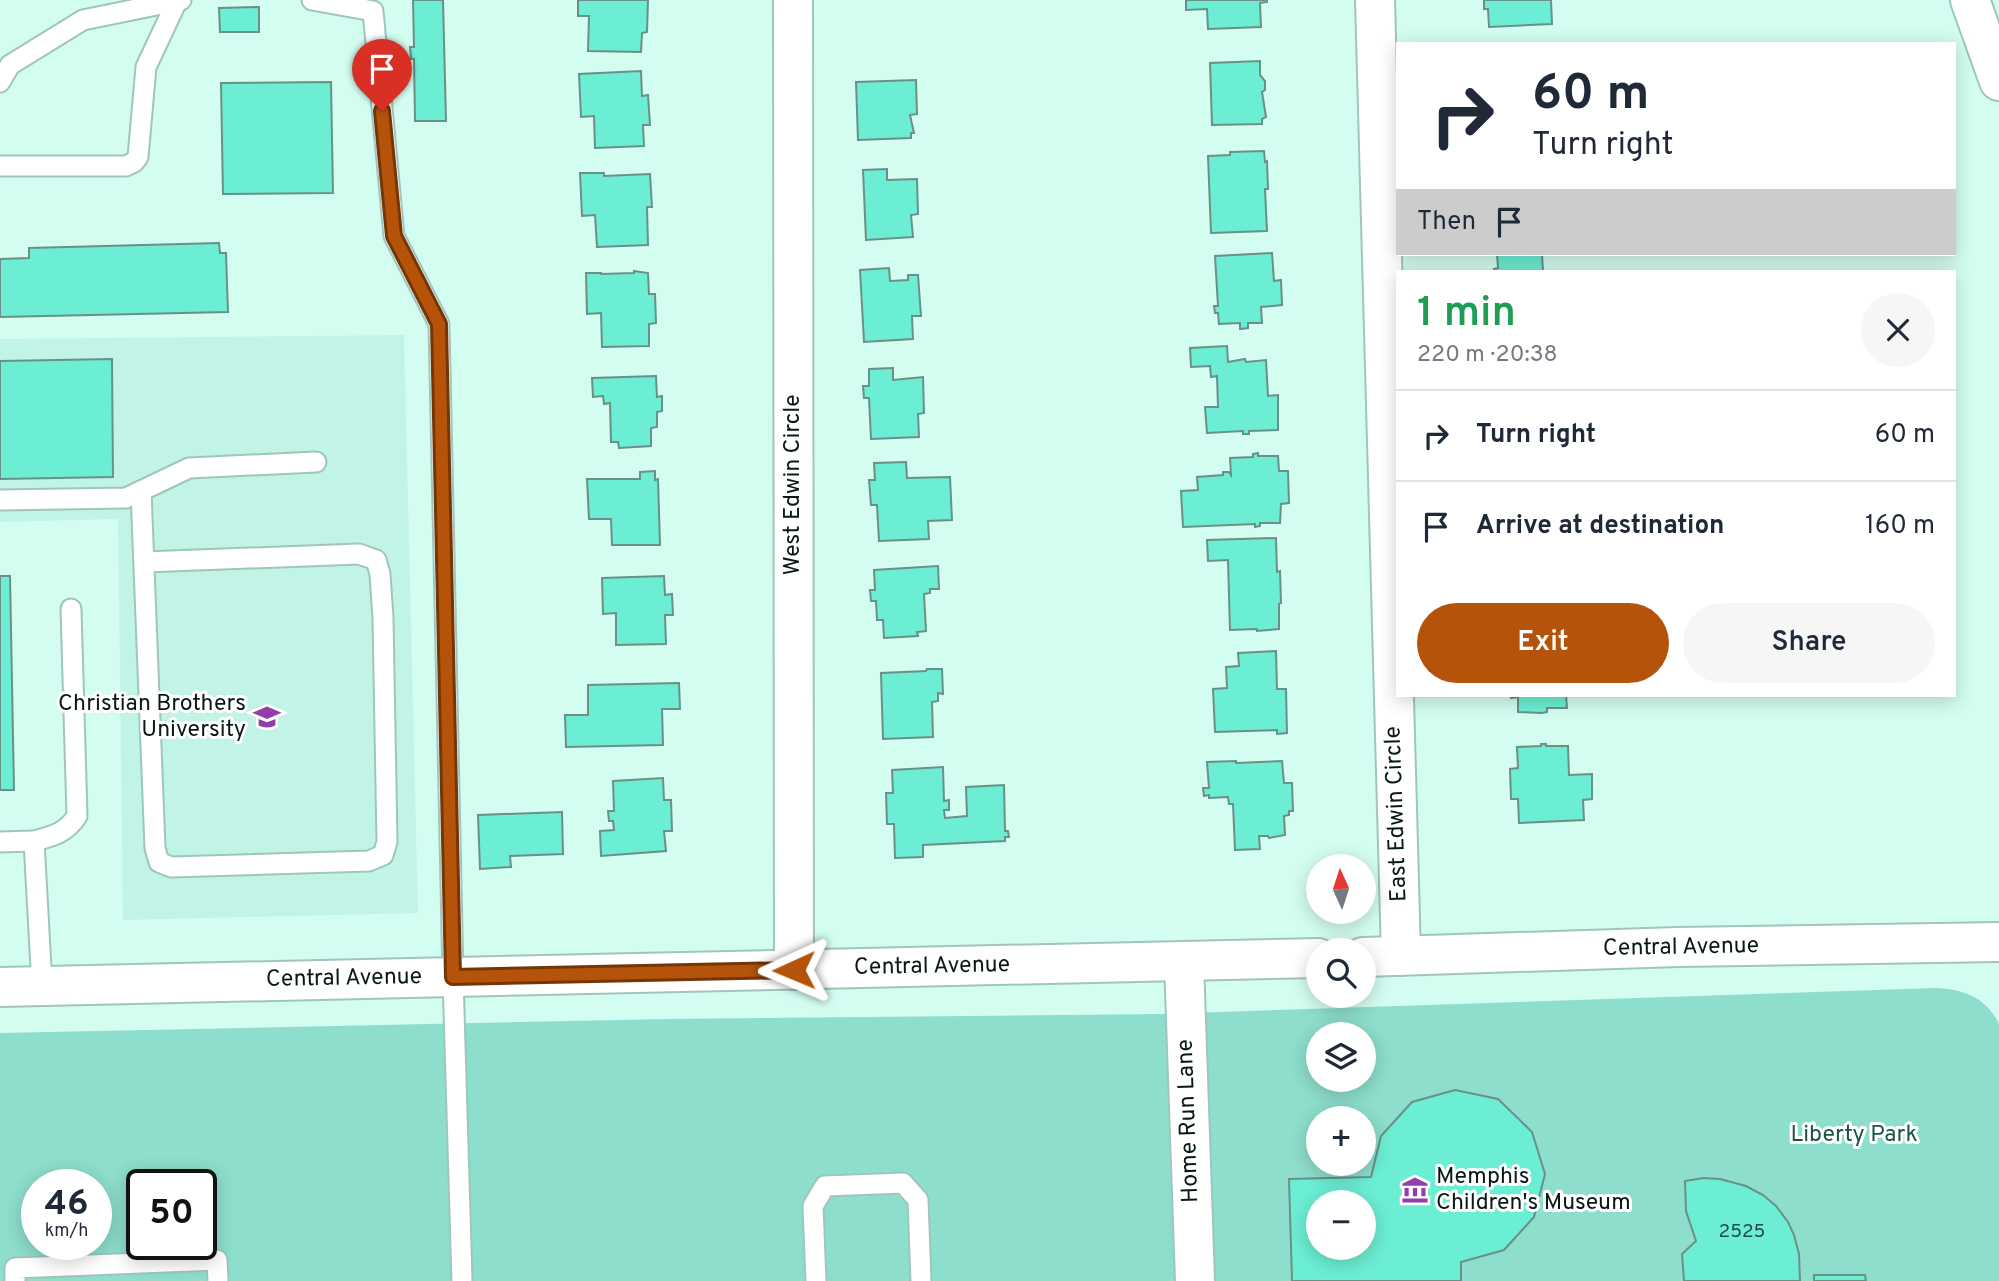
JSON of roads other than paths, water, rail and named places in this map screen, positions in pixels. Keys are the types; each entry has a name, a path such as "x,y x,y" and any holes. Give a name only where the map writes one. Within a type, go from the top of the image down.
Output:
{"street":[{"name":"West Edwin Circle","path":"793,0 794,970"},
{"name":"East Edwin Circle","path":"1375,0 1401,956"},
{"path":"1970,0 1999,81"},
{"name":"Central Avenue","path":"1376,957 1678,947 1999,943"},
{"name":"Central Avenue","path":"0,987 1306,958"},
{"name":"Home Run Lane","path":"1184,962 1195,1281"}],"lane":[{"path":"0,82 10,65 83,20 179,0"},
{"path":"0,166 126,166 134,162 138,156 146,67 179,0"},
{"path":"312,0 373,11 394,236 439,324 462,1281"},
{"path":"0,500 126,498 189,468 316,462"},
{"path":"141,491 155,848 159,862 171,867 356,862 369,861 383,855 387,842 383,643 380,574 376,559 359,554 144,562"},
{"path":"0,842 34,841 55,835 69,827 77,816 71,609"},
{"path":"34,841 42,986"},
{"path":"816,1281 813,1206 825,1185 902,1183 918,1200 921,1281"},
{"path":"15,1281 15,1268 217,1260 218,1281"}],"place":[{"name":"Christian Brothers University","path":"267,717"},
{"name":"Memphis Children's Museum","path":"1415,1190"}],"park label":[{"name":"Liberty Park","path":"1854,1135"}]}
